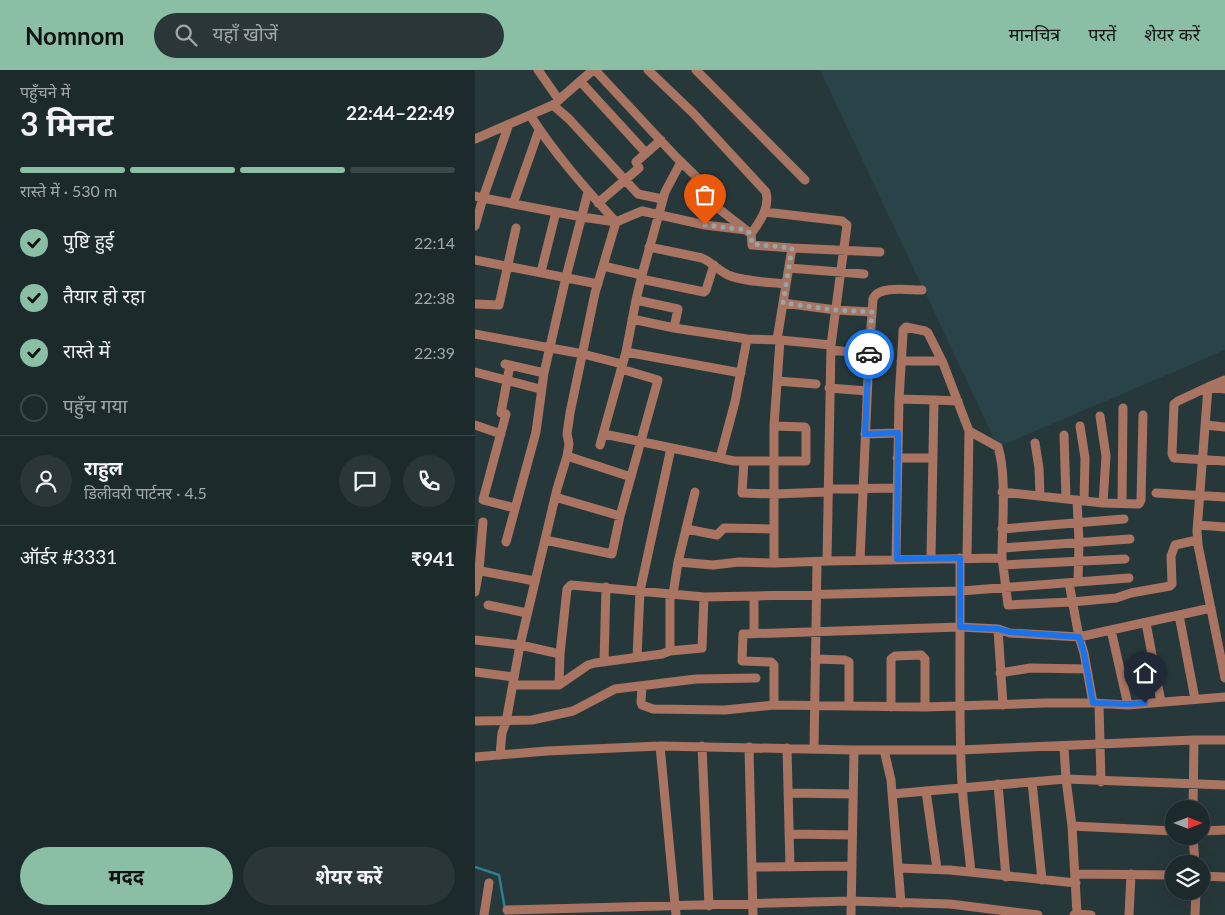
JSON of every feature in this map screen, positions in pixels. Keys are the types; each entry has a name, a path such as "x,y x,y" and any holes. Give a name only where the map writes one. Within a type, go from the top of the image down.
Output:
{"street":[{"path":"538,70 556,103 624,180 638,194 662,199"},
{"path":"475,139 556,103 594,70 681,162 719,199 714,205 749,232 752,244 844,252 879,252"},
{"path":"647,70 693,113 766,192 768,198 765,212 749,232"},
{"path":"696,70 805,180"},
{"path":"580,81 647,153"},
{"path":"530,115 539,130 598,203 616,222"},
{"path":"475,226 479,197 509,124"},
{"path":"513,204 539,130"},
{"path":"598,203 639,168 636,162 661,140"},
{"path":"600,445 621,367 627,352 636,300 657,215 671,178 681,162"},
{"path":"506,542 536,432 540,389 566,278 589,192"},
{"path":"479,197 616,222 642,211 749,232"},
{"path":"541,272 556,212"},
{"path":"765,212 842,221 846,222 847,225 831,348 828,489 822,562 816,595 814,749"},
{"path":"500,756 502,733 506,722 527,613 555,497 567,456 569,444 567,434 570,413 598,284 616,222"},
{"path":"475,304 499,305 516,228"},
{"path":"649,248 702,258 729,275 740,278 786,284"},
{"path":"775,562 774,426 779,340 792,248"},
{"path":"475,260 598,284"},
{"path":"603,266 703,292 706,290 713,265"},
{"path":"789,268 864,274"},
{"path":"860,560 873,299 879,291 922,290"},
{"path":"636,300 678,309 674,328"},
{"path":"783,303 835,310 872,312"},
{"path":"632,320 747,339 779,340 869,354"},
{"path":"897,559 899,399 903,330 906,327 925,331 942,361 969,431 961,591 960,750 971,872"},
{"path":"475,334 583,354 658,380 620,516 612,554 545,540"},
{"path":"720,458 735,402 747,339"},
{"path":"627,352 741,373"},
{"path":"901,361 942,361"},
{"path":"515,508 479,500 506,414 501,413 507,379 507,365 544,373"},
{"path":"475,372 540,389"},
{"path":"1225,380 1178,401 1174,404 1173,408 1173,456 1177,458 1225,461"},
{"path":"777,381 816,384"},
{"path":"829,388 867,391"},
{"path":"1208,388 1225,389"},
{"path":"1208,388 1197,540 1225,678"},
{"path":"899,399 958,401"},
{"path":"931,558 934,400"},
{"path":"1121,503 1123,408"},
{"path":"1002,492 1103,502 1141,503 1143,415"},
{"path":"1100,416 1106,456 1103,502"},
{"path":"475,425 501,434"},
{"path":"1205,425 1225,426"},
{"path":"604,434 720,458 744,461 806,461 807,432 805,427 774,426"},
{"path":"1080,426 1085,458 1080,500 1078,562 1071,602 1096,703 1101,782"},
{"path":"969,431 998,447 1002,492 1002,548 1006,602 1008,606 1120,597 1131,593 1170,586 1172,584 1172,551 1175,545 1197,540"},
{"path":"865,434 898,433"},
{"path":"1064,435 1066,498"},
{"path":"1035,443 1039,468 1040,496"},
{"path":"637,657 640,591 671,448"},
{"path":"567,456 631,477"},
{"path":"897,458 933,458"},
{"path":"744,461 742,493 775,494 825,492 828,489 897,488"},
{"path":"670,651 671,594 695,492"},
{"path":"1156,493 1225,497"},
{"path":"555,497 620,516"},
{"path":"1002,529 1124,519"},
{"path":"475,592 483,522"},
{"path":"1198,525 1225,527"},
{"path":"686,529 717,534 725,528 774,529"},
{"path":"1002,548 1130,539"},
{"path":"678,562 707,565 739,562 822,562 931,558 964,558 1003,562 1078,562 1125,559"},
{"path":"477,570 535,582"},
{"path":"559,684 560,654 568,586 606,587 704,597 961,591 1129,578"},
{"path":"604,662 606,587"},
{"path":"754,596 754,632"},
{"path":"475,672 513,681 559,684 588,665 662,654 670,651 702,648 704,597"},
{"path":"488,605 527,613"},
{"path":"774,705 774,664 742,661 743,634 816,630 960,627 1079,637 1211,608"},
{"path":"1179,614 1195,699"},
{"path":"1146,623 1161,702"},
{"path":"998,629 1003,705"},
{"path":"1111,630 1128,704"},
{"path":"475,640 520,645 560,654"},
{"path":"891,706 891,659 895,656 921,655 925,659 925,707"},
{"path":"815,659 845,660 849,662 849,706"},
{"path":"1000,673 1030,668 1087,669"},
{"path":"475,721 506,722 531,720 573,711 615,688 696,679 756,678"},
{"path":"643,686 642,705 653,709 725,710 774,705 925,707 1128,704 1225,697"},
{"path":"1193,800 1194,740"},
{"path":"475,757 547,751 661,746 960,750 1225,740"},
{"path":"661,746 676,911"},
{"path":"702,746 709,906"},
{"path":"749,747 753,915"},
{"path":"1064,747 1076,878 1076,915 1091,915"},
{"path":"787,748 790,867"},
{"path":"851,915 854,750"},
{"path":"883,750 890,774 901,902"},
{"path":"892,794 1066,780 1225,785"},
{"path":"1032,782 1042,880"},
{"path":"999,784 1006,877"},
{"path":"926,790 937,869"},
{"path":"788,793 853,794"},
{"path":"1072,826 1165,831"},
{"path":"1210,831 1225,830"},
{"path":"789,834 853,835"},
{"path":"752,868 852,866"},
{"path":"897,868 937,869 1042,880 1131,874 1165,875"},
{"path":"1129,915 1131,874"},
{"path":"1210,876 1225,876"},
{"path":"484,915 489,883"},
{"path":"1195,915 1196,900"},
{"path":"507,910 590,912 676,911 709,906 901,902 950,904 1038,915"}],"shaded area":[{"path":"820,70 1225,70 1225,350 998,447"}],"waterway":[{"path":"475,867 499,875 506,915"}],"way so far":[{"path":"705,225 746,230 751,234 752,244 792,248 783,303 835,310 872,312 869,354"}],"route":[{"path":"869,354 865,434 898,433 897,559 960,558 960,627 1079,637 1084,653 1093,703 1145,703"}]}
